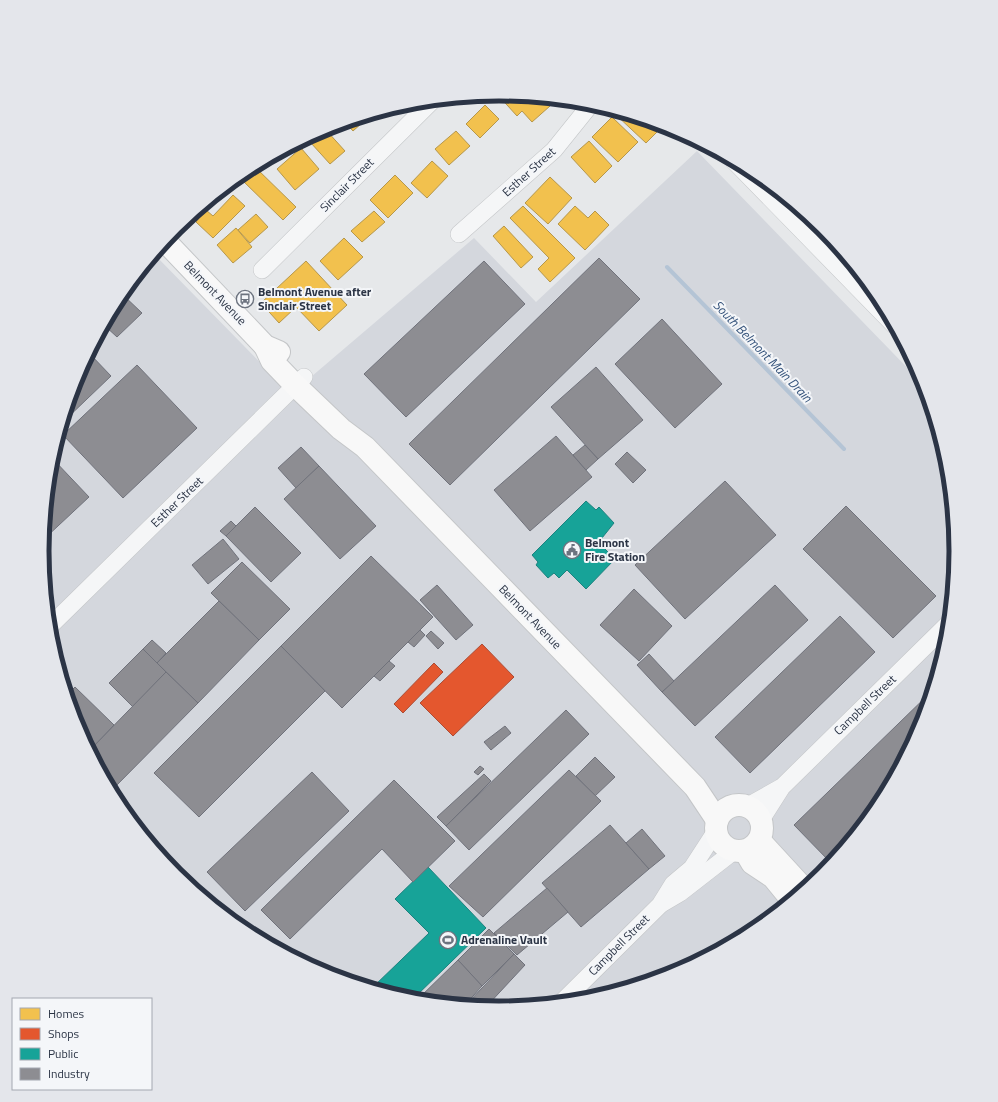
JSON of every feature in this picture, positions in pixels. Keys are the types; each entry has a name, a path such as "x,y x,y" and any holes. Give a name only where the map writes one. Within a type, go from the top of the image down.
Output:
{"main road":[{"name":"Belmont Avenue","path":"169,245 265,346 272,361 300,382 341,429 365,447 695,787 800,885"},
{"name":"Belmont Avenue","path":"739,828 752,863 773,877 788,895"}],"street":[{"name":"Sinclair Street","path":"262,270 425,108"},
{"name":"Esther Street","path":"459,234 554,150 586,110"},
{"path":"751,178 878,308"},
{"name":"Esther Street","path":"55,622 300,382"},
{"name":"Campbell Street","path":"574,994 660,906 680,893 739,828 941,630"},
{"name":"Campbell Street","path":"660,906 673,884 739,828"}],"shaded area":[{"path":"697,151 912,373 934,435 945,492 949,551 945,610 934,667 925,696 903,750 889,776 856,825 837,848 796,889 773,908 724,941 698,955 671,967 615,986 558,997 528,1000 499,1001 440,997 383,986 354,977 300,955 274,941 225,908 202,889 161,848 142,825 109,776 95,750 83,723 64,667 53,610 50,580 49,551 53,492 64,435 83,379 95,352 125,301 158,258 291,394 474,238 536,302"}],"building: Homes":[{"path":"504,101 548,104 550,106 532,122 522,111 517,116"},
{"path":"485,105 499,119 480,138 466,124"},
{"path":"612,117 638,142 618,162 592,137"},
{"path":"618,117 659,130 646,143"},
{"path":"363,122 353,131 349,127"},
{"path":"456,131 470,146 449,165 435,149"},
{"path":"330,134 345,151 330,164 311,143"},
{"path":"589,141 612,166 595,183 571,157"},
{"path":"301,148 319,169 295,190 277,169"},
{"path":"432,161 448,176 427,198 411,183"},
{"path":"259,171 296,207 283,220 243,181"},
{"path":"395,175 413,193 388,218 370,200"},
{"path":"550,177 572,198 548,224 525,203"},
{"path":"233,195 245,206 213,238 196,222 206,210 213,216"},
{"path":"523,206 575,258 550,282 538,269 549,258 510,218"},
{"path":"575,206 588,218 595,211 609,225 585,250 558,224"},
{"path":"374,211 385,222 362,242 351,231"},
{"path":"256,214 268,227 250,243 238,230"},
{"path":"504,226 533,257 521,268 493,236"},
{"path":"236,228 252,247 233,263 217,245"},
{"path":"344,238 363,257 338,280 320,261"},
{"path":"306,261 347,305 319,331 296,307 279,323 261,303"}],"building: Shops":[{"path":"482,644 514,677 453,736 420,703"},
{"path":"434,663 443,672 403,713 394,704"}],"building: Public":[{"name":"Belmont Fire Station","path":"586,501 596,510 599,507 614,523 602,538 605,541 601,545 615,559 586,589 567,570 559,578 554,573 548,578 536,565 538,562 532,555"},
{"name":"Adrenaline Vault","path":"428,867 486,928 419,993 376,984 429,933 395,899"}],"building: Industry":[{"path":"599,258 640,299 450,485 409,444"},
{"path":"484,261 525,304 406,417 364,374"},
{"path":"127,299 142,313 117,337 108,328"},
{"path":"662,319 722,384 675,428 615,364"},
{"path":"93,357 111,376 70,415"},
{"path":"137,365 197,428 123,498 64,436"},
{"path":"596,367 643,420 598,459 551,407"},
{"path":"556,436 592,477 530,531 494,490"},
{"path":"585,445 598,459 586,470 573,455"},
{"path":"301,447 319,466 296,488 278,468"},
{"path":"627,452 646,470 633,483 615,464"},
{"path":"58,464 89,497 50,534 53,492"},
{"path":"319,466 376,526 340,559 284,499"},
{"path":"725,481 776,535 685,619 635,565"},
{"path":"846,506 936,596 893,638 803,549"},
{"path":"255,507 301,553 271,582 226,536"},
{"path":"231,521 236,526 226,536 220,531"},
{"path":"223,539 239,559 208,584 192,565"},
{"path":"371,556 433,617 342,708 281,646"},
{"path":"242,562 290,609 259,640 211,593"},
{"path":"437,585 473,625 456,640 420,600"},
{"path":"775,585 808,620 695,726 662,692"},
{"path":"634,589 672,626 639,661 600,625"},
{"path":"219,601 259,640 198,703 157,663"},
{"path":"840,616 875,652 750,773 715,737"},
{"path":"420,630 425,635 414,647 408,642"},
{"path":"431,631 444,643 438,649 426,636"},
{"path":"152,640 166,653 157,663 143,649"},
{"path":"281,646 325,691 199,817 154,773"},
{"path":"143,649 166,672 133,707 109,683"},
{"path":"649,654 674,681 662,692 637,665"},
{"path":"389,661 395,666 380,681 374,676"},
{"path":"166,672 198,703 116,786 93,746"},
{"path":"75,687 114,725 93,746 83,723 71,691"},
{"path":"924,699 903,750 889,776 856,825 827,859 794,825"},
{"path":"566,710 589,734 469,850 446,826"},
{"path":"505,726 511,733 491,750 484,742"},
{"path":"595,757 615,777 595,796 576,776"},
{"path":"480,766 484,769 478,775 474,772"},
{"path":"569,770 601,801 483,917 449,886"},
{"path":"312,772 349,811 245,911 207,872"},
{"path":"484,774 491,781 446,826 437,817"},
{"path":"394,780 455,841 413,882 382,849 290,939 261,910"},
{"path":"610,825 649,869 581,927 542,883"},
{"path":"642,829 665,856 649,869 626,843"},
{"path":"547,888 568,912 517,955 494,933"},
{"path":"489,929 514,954 482,986 458,960"},
{"path":"514,954 525,965 492,1001 471,1000"},
{"path":"458,960 482,986 470,1000 423,994"}],"waterway":[{"name":"South Belmont Main Drain","path":"667,267 844,449"}],"place":[{"name":"Belmont Avenue after Sinclair Street","path":"245,299"},
{"name":"Belmont Fire Station","path":"572,550"},
{"name":"Adrenaline Vault","path":"448,940"}]}
